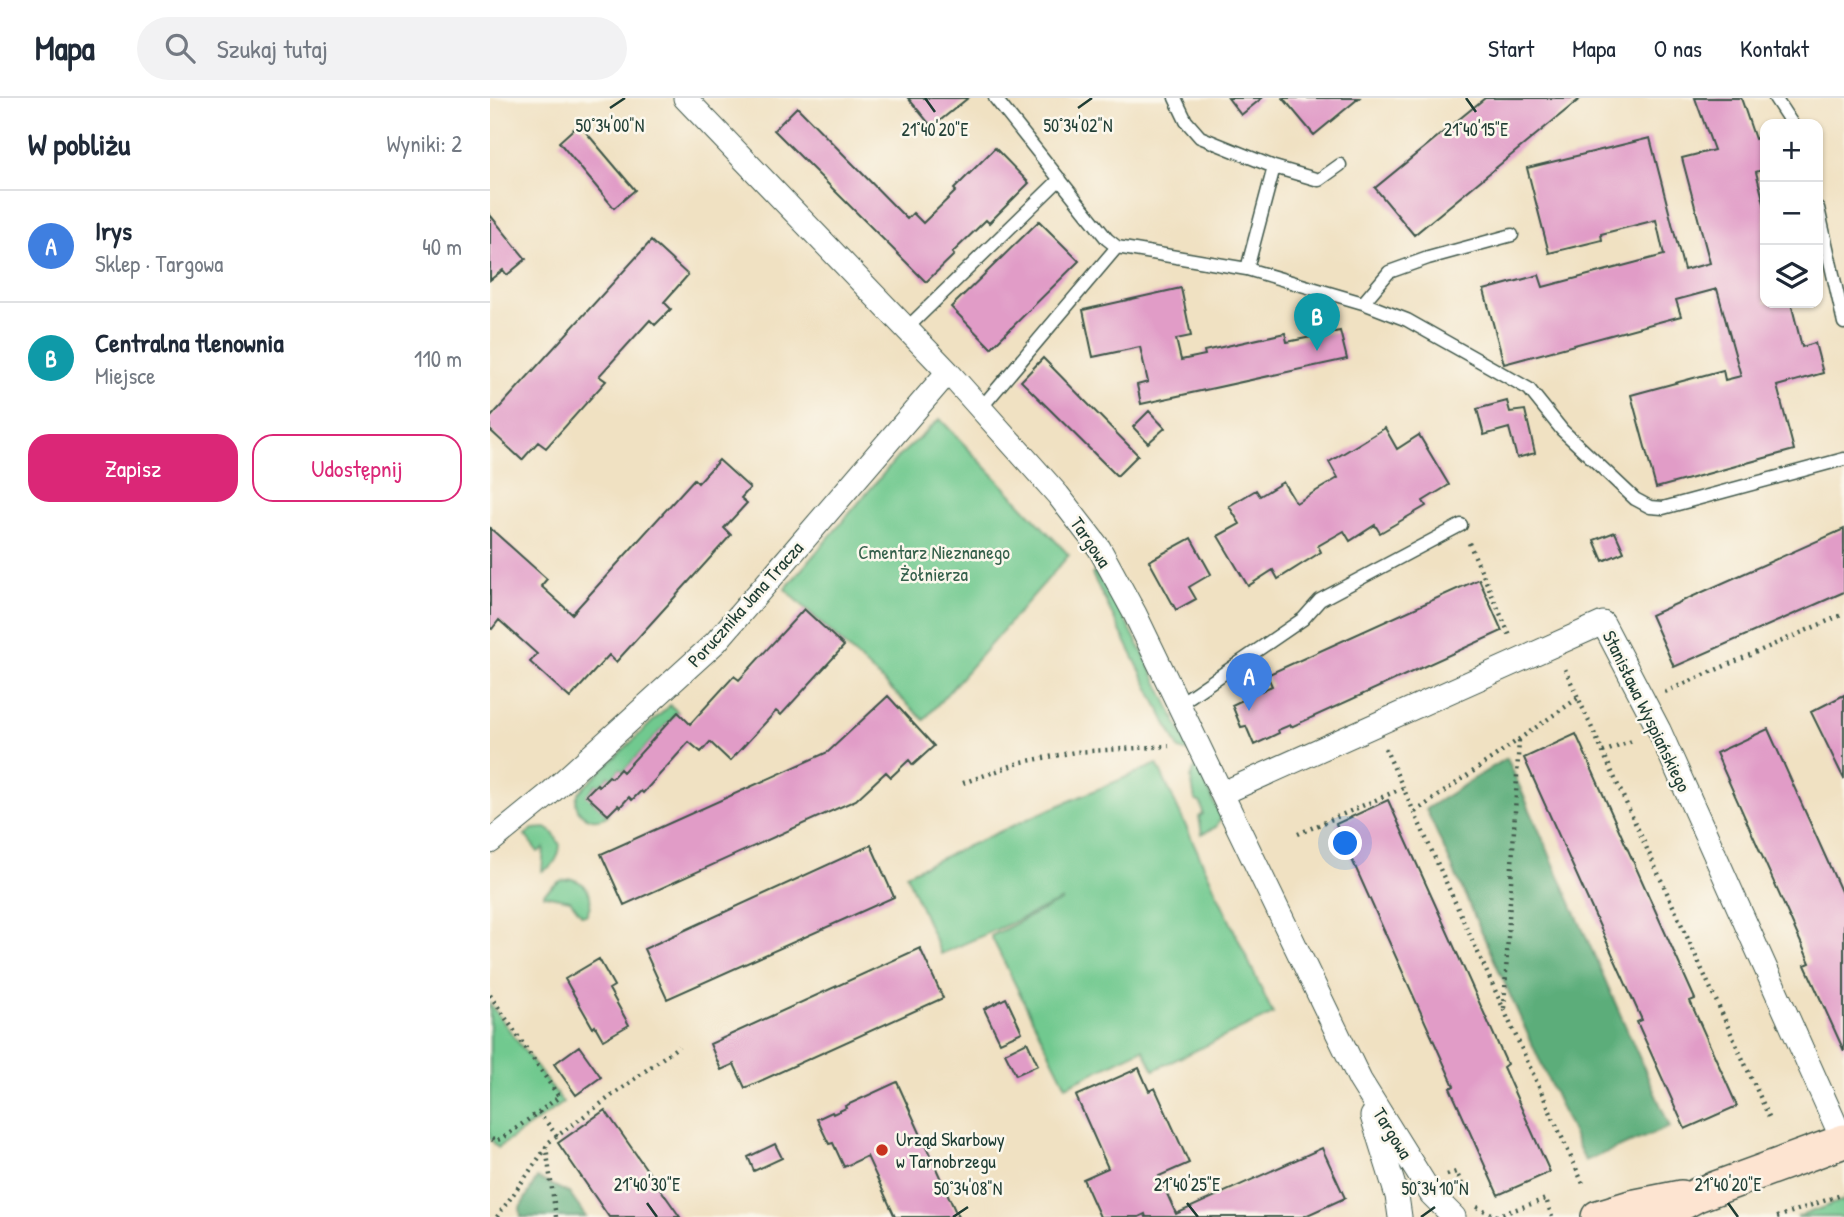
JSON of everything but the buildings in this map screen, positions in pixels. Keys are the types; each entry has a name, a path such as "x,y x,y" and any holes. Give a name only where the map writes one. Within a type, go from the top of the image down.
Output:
{"street":[{"name":"Targowa","path":"685,98 948,372 1058,495 1099,548 1135,614 1223,793 1360,1080 1431,1194 1463,1210"},
{"name":"Porucznika Jana Tracza","path":"490,842 548,795 716,642 948,372"},
{"name":"Stanisława Wyspiańskiego","path":"1223,793 1603,623 1659,730 1844,1141 1697,1195 1657,1217"},
{"name":"Targowa","path":"1360,1080 1397,1196 1400,1217"},
{"name":"Stanisława Wyspiańskiego","path":"1598,1217 1631,1207 1697,1195"}],"lane":[{"path":"995,98 1107,239 1117,247 1247,269 1363,303 1407,320 1529,389 1562,429 1635,499 1650,507 1663,508 1844,459"},
{"path":"1175,98 1186,121 1200,137 1274,167 1319,180 1339,165"},
{"path":"1775,98 1789,119"},
{"path":"1247,269 1274,167"},
{"path":"906,328 1060,179"},
{"path":"1823,230 1844,323"},
{"path":"1363,303 1390,272 1428,258 1512,235"},
{"path":"981,408 1117,247"},
{"path":"1179,704 1303,618 1320,600 1461,525"}],"path":[{"path":"1461,525 1516,648"},
{"path":"1643,697 1668,691 1844,614"},
{"path":"1554,645 1771,1121"},
{"path":"1415,812 1578,698"},
{"path":"1375,725 1584,1186"},
{"path":"1603,752 1659,730"},
{"path":"1504,1010 1519,740"},
{"path":"963,783 1022,762 1075,752 1170,746"},
{"path":"1297,834 1403,788"},
{"path":"490,995 559,1097 499,1140 490,1138"},
{"path":"497,1217 549,1142 679,1046"},
{"path":"539,1112 557,1136"},
{"path":"546,1147 556,1217"},
{"path":"1444,1176 1456,1171 1466,1193"},
{"path":"1777,1217 1844,1194"},
{"path":"1463,1210 1496,1216 1546,1199 1552,1217"}],"green space":[{"name":"Cmentarz Nieznanego Żołnierza","path":"940,419 1069,555 924,720 785,589 896,459"},
{"path":"1095,572 1135,637 1190,751 1179,749 1092,574"},
{"path":"670,705 678,712 623,772 620,769 612,778 609,776 599,786 596,784 587,795 608,815 595,819 583,815 576,805 579,792"},
{"path":"1507,758 1670,1127 1585,1161 1426,809"},
{"path":"1157,764 1273,1014 1154,1070 1143,1049 1066,1086 991,936 1063,900 941,954 906,874"},
{"path":"1198,767 1221,818 1216,827 1202,834 1199,817 1203,814 1201,803 1195,800 1191,778 1194,769"},
{"path":"546,828 553,833 560,845 555,861 542,871 544,848 538,852 525,835 533,829"},
{"path":"572,879 583,884 589,893 590,903 586,915 582,915 570,900 544,895 560,881"},
{"path":"490,1004 563,1103 498,1148 490,1138"},
{"path":"537,1178 569,1193 586,1217 521,1217 520,1208"},
{"path":"1844,1200 1844,1217 1797,1217"}],"place":[{"name":"Centralna tlenownia","path":"1317,351"},
{"name":"Irys","path":"1249,711"},
{"name":"Urząd Skarbowy w Tarnobrzegu","path":"882,1150"}]}
